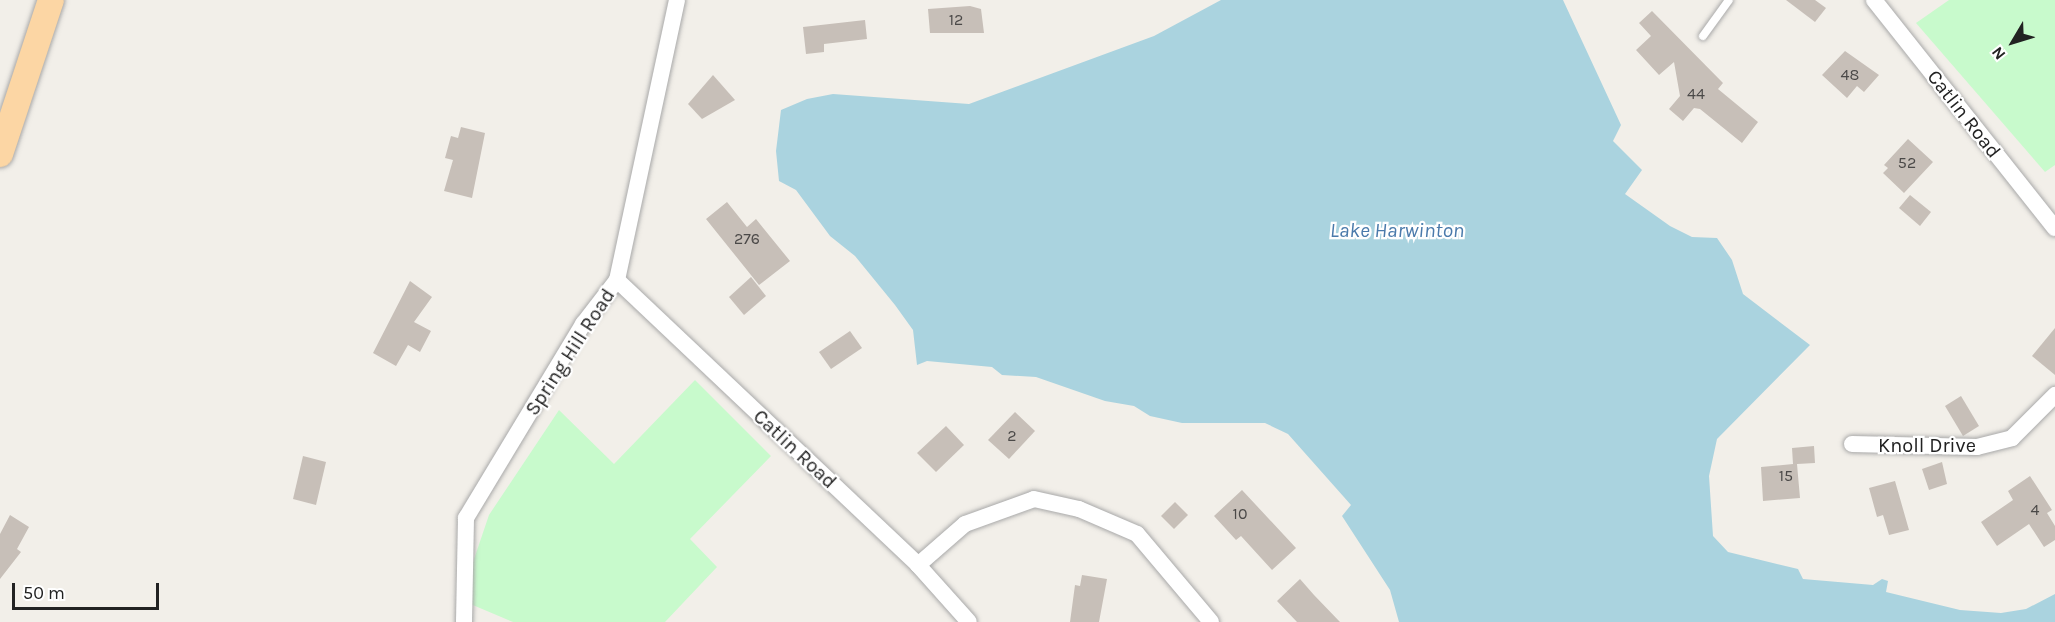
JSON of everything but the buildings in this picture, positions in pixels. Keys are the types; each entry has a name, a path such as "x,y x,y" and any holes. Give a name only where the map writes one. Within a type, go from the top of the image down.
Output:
{"main road":[{"path":"0,154 51,0"}],"street":[{"name":"Spring Hill Road","path":"464,622 466,518 583,324 617,280 677,0"},
{"name":"Catlin Road","path":"1874,0 2055,228"},
{"name":"Catlin Road","path":"617,280 918,565 969,622"},
{"name":"Knoll Drive","path":"1852,444 1977,447 2012,438 2055,395"},
{"path":"918,565 965,524 1035,499 1079,509 1137,534 1211,622"}],"lane":[{"path":"1703,36 1729,0"}],"green space":[{"path":"1949,0 2055,0 2055,165 2045,172 1916,23"},
{"path":"695,380 771,456 690,539 717,567 665,622 513,622 468,603 472,565 489,515 559,410 614,464"}],"water":[{"name":"Lake Harwinton","path":"1221,0 1563,0 1621,125 1613,141 1642,170 1625,194 1670,226 1692,237 1717,238 1732,260 1743,294 1810,345 1717,439 1709,476 1713,536 1728,552 1798,569 1803,579 1873,585 1882,579 1888,581 1886,592 1960,610 2001,613 2026,609 2055,594 2055,622 1399,622 1390,590 1342,516 1351,505 1288,434 1265,423 1182,423 1150,416 1134,406 1105,401 1036,377 1002,375 992,367 927,361 917,365 913,330 895,305 855,256 830,236 796,190 779,181 776,151 781,110 807,99 833,94 969,104 1154,36"}]}
